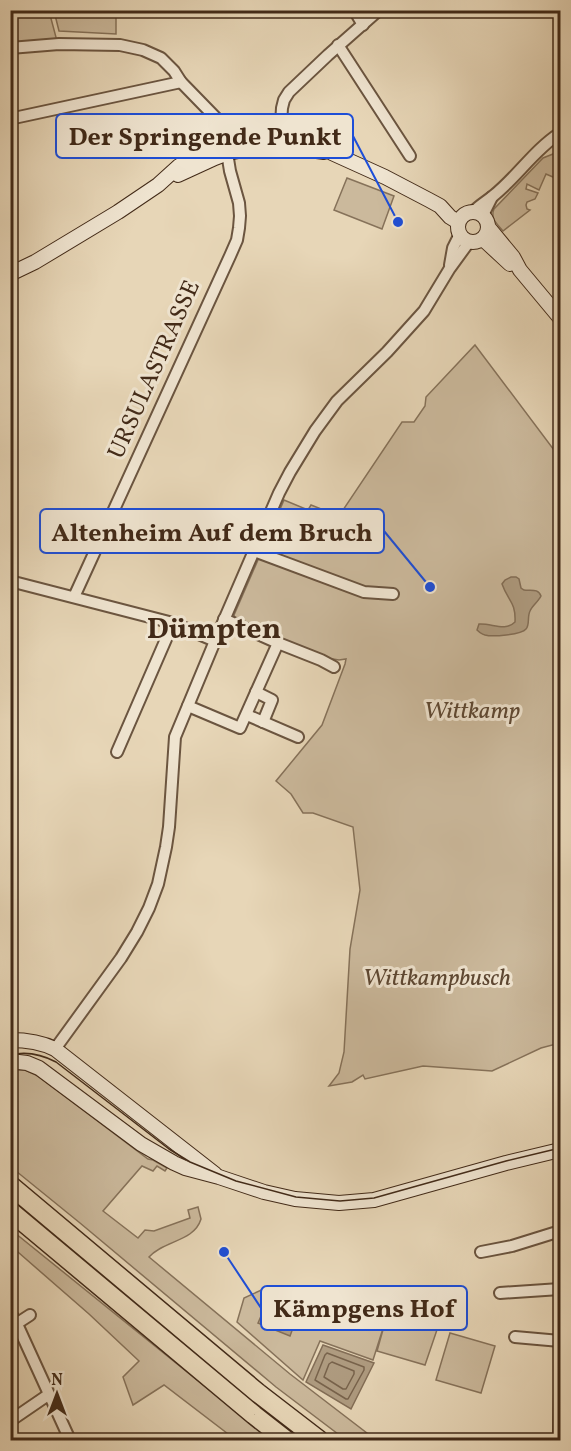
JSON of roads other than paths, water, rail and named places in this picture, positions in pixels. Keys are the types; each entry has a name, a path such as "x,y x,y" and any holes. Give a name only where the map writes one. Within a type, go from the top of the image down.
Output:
{"highway":[{"path":"10,1185 258,1393 319,1440"},
{"path":"10,1211 286,1440"}],"street":[{"path":"354,10 363,25"},
{"path":"280,140 282,108 290,92 338,45 379,10"},
{"name":"URSULASTRASSE","path":"10,48 59,44 120,45 143,50 161,58 223,128 230,171 239,203 237,240 74,597"},
{"path":"338,45 410,156"},
{"path":"10,120 181,82"},
{"path":"11,273 35,262 158,185 215,158 226,147 261,133 280,140 314,142 440,206 454,208 507,261 520,270 561,318"},
{"path":"56,1049 113,970 137,932 158,884 166,847 175,737 279,492 290,472 337,401 387,352 424,311 450,268 453,248 473,226 493,197 523,165 561,133"},
{"path":"254,551 364,592 393,594"},
{"path":"10,580 173,623 215,642"},
{"path":"224,620 334,667"},
{"path":"117,752 173,623"},
{"path":"188,706 240,728 278,643"},
{"path":"256,692 272,700 263,722"},
{"path":"247,715 298,737"},
{"path":"10,1040 43,1043 56,1049 219,1177"},
{"path":"10,1061 27,1063 39,1068 141,1144 174,1163 264,1192 295,1199 330,1203 390,1197 506,1163 561,1150"},
{"path":"481,1252 512,1246 557,1232 561,1233"},
{"path":"500,1293 561,1289"},
{"path":"10,1312 14,1326 69,1440"},
{"path":"14,1326 30,1315"},
{"path":"515,1337 561,1341"},
{"path":"559,1440 560,1393"},
{"path":"10,1421 48,1395"}],"water":[{"path":"511,577 519,579 521,588 524,590 536,591 541,596 530,611 527,627 523,631 506,635 485,635 477,630 479,624 503,627 515,622 513,606 502,584"},
{"path":"265,1307 296,1320 290,1336 258,1323"},
{"path":"323,1345 374,1363 351,1409 306,1382"}],"waterway":[{"path":"522,10 525,16"},
{"path":"531,15 551,10"}],"tram line":[{"path":"10,1055 34,1054 56,1062 169,1149 190,1162 236,1181 296,1197 340,1201 374,1198 560,1148"}],"place":[{"name":"Der Springende Punkt","path":"398,222"},
{"name":"Altenheim Auf dem Bruch","path":"430,587"},
{"name":"Kämpgens Hof","path":"224,1252"}],"district":[{"name":"Dümpten","path":"214,630"}],"park label":[{"name":"Wittkamp","path":"472,712"},
{"name":"Wittkampbusch","path":"437,979"}]}
